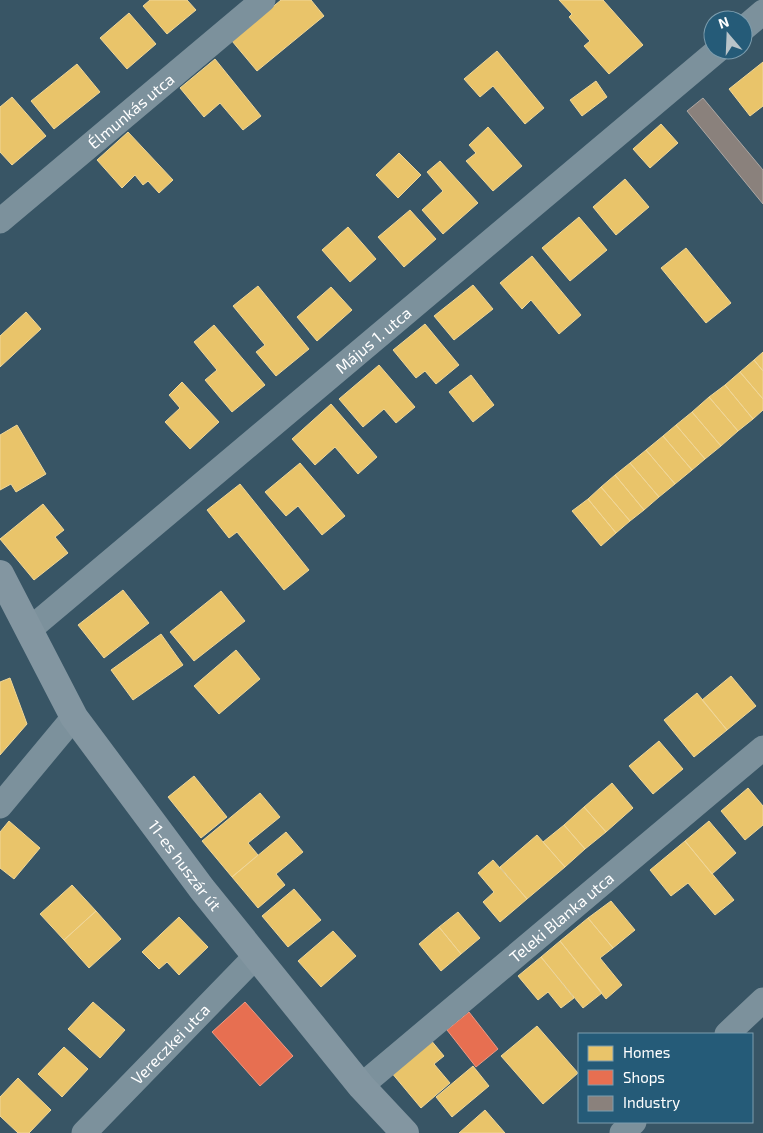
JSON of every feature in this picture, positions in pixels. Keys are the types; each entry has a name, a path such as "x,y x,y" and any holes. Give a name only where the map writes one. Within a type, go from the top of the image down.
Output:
{"main road":[{"name":"11-es huszár út","path":"0,574 74,717 202,889 361,1086 405,1133"}],"street":[{"name":"Élmunkás utca","path":"0,221 263,0"},
{"path":"753,20 763,12"},
{"name":"Május 1. utca","path":"28,630 706,60"},
{"path":"0,806 74,717"},
{"name":"Teleki Blanka utca","path":"361,1086 763,748"},
{"name":"Vereczkei utca","path":"84,1133 256,956"},
{"path":"727,1033 763,1000"},
{"path":"622,1133 633,1123"}],"building: Homes":[{"path":"150,0 187,0 196,10 167,34 143,6"},
{"path":"281,0 311,0 324,16 257,71 232,41"},
{"path":"559,0 603,0 643,45 609,74 584,46 590,41 569,17 572,14"},
{"path":"129,13 156,44 127,69 100,38"},
{"path":"497,51 544,108 525,124 493,86 480,97 464,79"},
{"path":"215,59 261,116 243,130 220,103 204,117 180,88"},
{"path":"763,62 763,106 750,116 729,89"},
{"path":"77,64 100,92 54,129 31,101"},
{"path":"596,81 607,97 582,116 570,100"},
{"path":"12,97 46,136 12,165 0,152 0,107"},
{"path":"661,124 678,143 650,168 633,149"},
{"path":"488,127 522,166 493,191 466,161 476,153 469,145"},
{"path":"128,132 173,180 159,193 148,181 143,185 135,175 122,188 97,160"},
{"path":"399,153 421,175 398,198 376,175"},
{"path":"440,161 478,203 443,234 422,210 443,191 427,172"},
{"path":"625,179 649,207 616,235 593,207"},
{"path":"410,210 436,239 404,267 378,237"},
{"path":"579,217 607,250 570,281 542,248"},
{"path":"348,227 376,259 350,282 322,250"},
{"path":"686,248 731,303 706,323 661,268"},
{"path":"532,256 581,315 559,334 531,300 522,309 500,283"},
{"path":"473,285 493,309 454,340 434,316"},
{"path":"258,286 309,349 276,376 256,352 265,345 233,306"},
{"path":"331,287 352,310 317,341 297,317"},
{"path":"26,312 41,329 0,367 0,336"},
{"path":"425,324 459,365 436,384 425,371 416,378 393,350"},
{"path":"214,325 265,385 232,412 205,380 217,370 194,342"},
{"path":"763,352 763,371 754,360"},
{"path":"754,360 763,371 763,399 740,372"},
{"path":"379,365 415,407 396,423 384,409 363,427 339,399"},
{"path":"740,372 763,399 763,410 753,419 725,385"},
{"path":"471,375 494,405 473,422 449,392"},
{"path":"182,382 219,422 190,449 165,422 180,408 169,395"},
{"path":"725,385 753,419 738,431 709,397"},
{"path":"709,397 738,431 721,446 692,412"},
{"path":"331,404 377,457 358,474 335,447 315,465 292,439"},
{"path":"692,412 721,446 705,459 676,425"},
{"path":"17,425 46,474 16,492 11,484 0,490 0,435"},
{"path":"676,425 705,459 692,470 663,436"},
{"path":"663,436 692,470 675,484 646,450"},
{"path":"646,450 675,484 659,497 630,463"},
{"path":"300,463 345,516 322,535 298,506 286,516 265,492"},
{"path":"630,463 659,497 644,510 615,475"},
{"path":"615,475 644,510 630,521 601,487"},
{"path":"240,484 309,570 284,590 237,532 229,538 207,510"},
{"path":"601,487 630,521 616,533 588,499"},
{"path":"588,499 616,533 601,546 572,511"},
{"path":"43,504 64,530 55,537 68,553 34,580 0,539"},
{"path":"123,590 149,623 104,658 78,625"},
{"path":"221,591 245,621 194,661 170,632"},
{"path":"161,634 183,665 133,700 111,670"},
{"path":"236,650 260,679 219,714 194,686"},
{"path":"731,676 756,706 727,730 702,700"},
{"path":"10,678 27,724 0,755 0,682"},
{"path":"697,693 727,730 694,757 664,720"},
{"path":"659,741 683,769 653,794 629,766"},
{"path":"194,776 227,817 201,838 168,797"},
{"path":"612,783 633,808 606,832 584,807"},
{"path":"748,788 763,806 763,825 745,840 721,811"},
{"path":"260,793 280,817 248,843 258,855 232,877 202,841"},
{"path":"584,807 606,832 585,849 564,825"},
{"path":"9,821 40,848 14,879 0,868 0,832"},
{"path":"709,821 736,853 712,874 685,841"},
{"path":"564,825 585,849 565,867 543,842"},
{"path":"286,832 303,852 276,874 285,885 258,908 232,877"},
{"path":"537,835 565,867 527,899 500,867"},
{"path":"685,841 734,900 715,915 688,883 671,896 650,870"},
{"path":"493,860 527,899 500,922 483,902 494,892 478,873"},
{"path":"72,885 96,911 64,940 40,914"},
{"path":"294,889 321,920 288,947 262,916"},
{"path":"611,901 635,930 613,948 588,918"},
{"path":"96,911 121,939 89,968 64,940"},
{"path":"458,912 480,938 461,954 439,927"},
{"path":"179,917 208,947 179,975 167,962 159,969 142,952"},
{"path":"588,918 613,948 600,958 622,985 606,999 560,941"},
{"path":"439,927 461,954 441,971 419,944"},
{"path":"333,931 356,956 321,987 298,961"},
{"path":"560,941 602,993 583,1008 541,957"},
{"path":"541,957 574,998 561,1008 548,992 538,1000 518,976"},
{"path":"93,1002 125,1030 100,1058 68,1029"},
{"path":"537,1026 578,1073 543,1104 501,1056"},
{"path":"430,1039 444,1056 434,1064 450,1083 421,1108 391,1072"},
{"path":"64,1047 88,1069 62,1097 38,1074"},
{"path":"473,1066 489,1086 452,1117 436,1097"},
{"path":"18,1078 51,1110 29,1133 18,1133 0,1116 0,1097"},
{"path":"485,1110 505,1133 459,1133"}],"building: Shops":[{"path":"245,1002 293,1056 260,1086 212,1032"},
{"path":"469,1012 498,1049 476,1067 447,1030"}],"building: Industry":[{"path":"703,98 763,170 763,204 687,111"}]}
